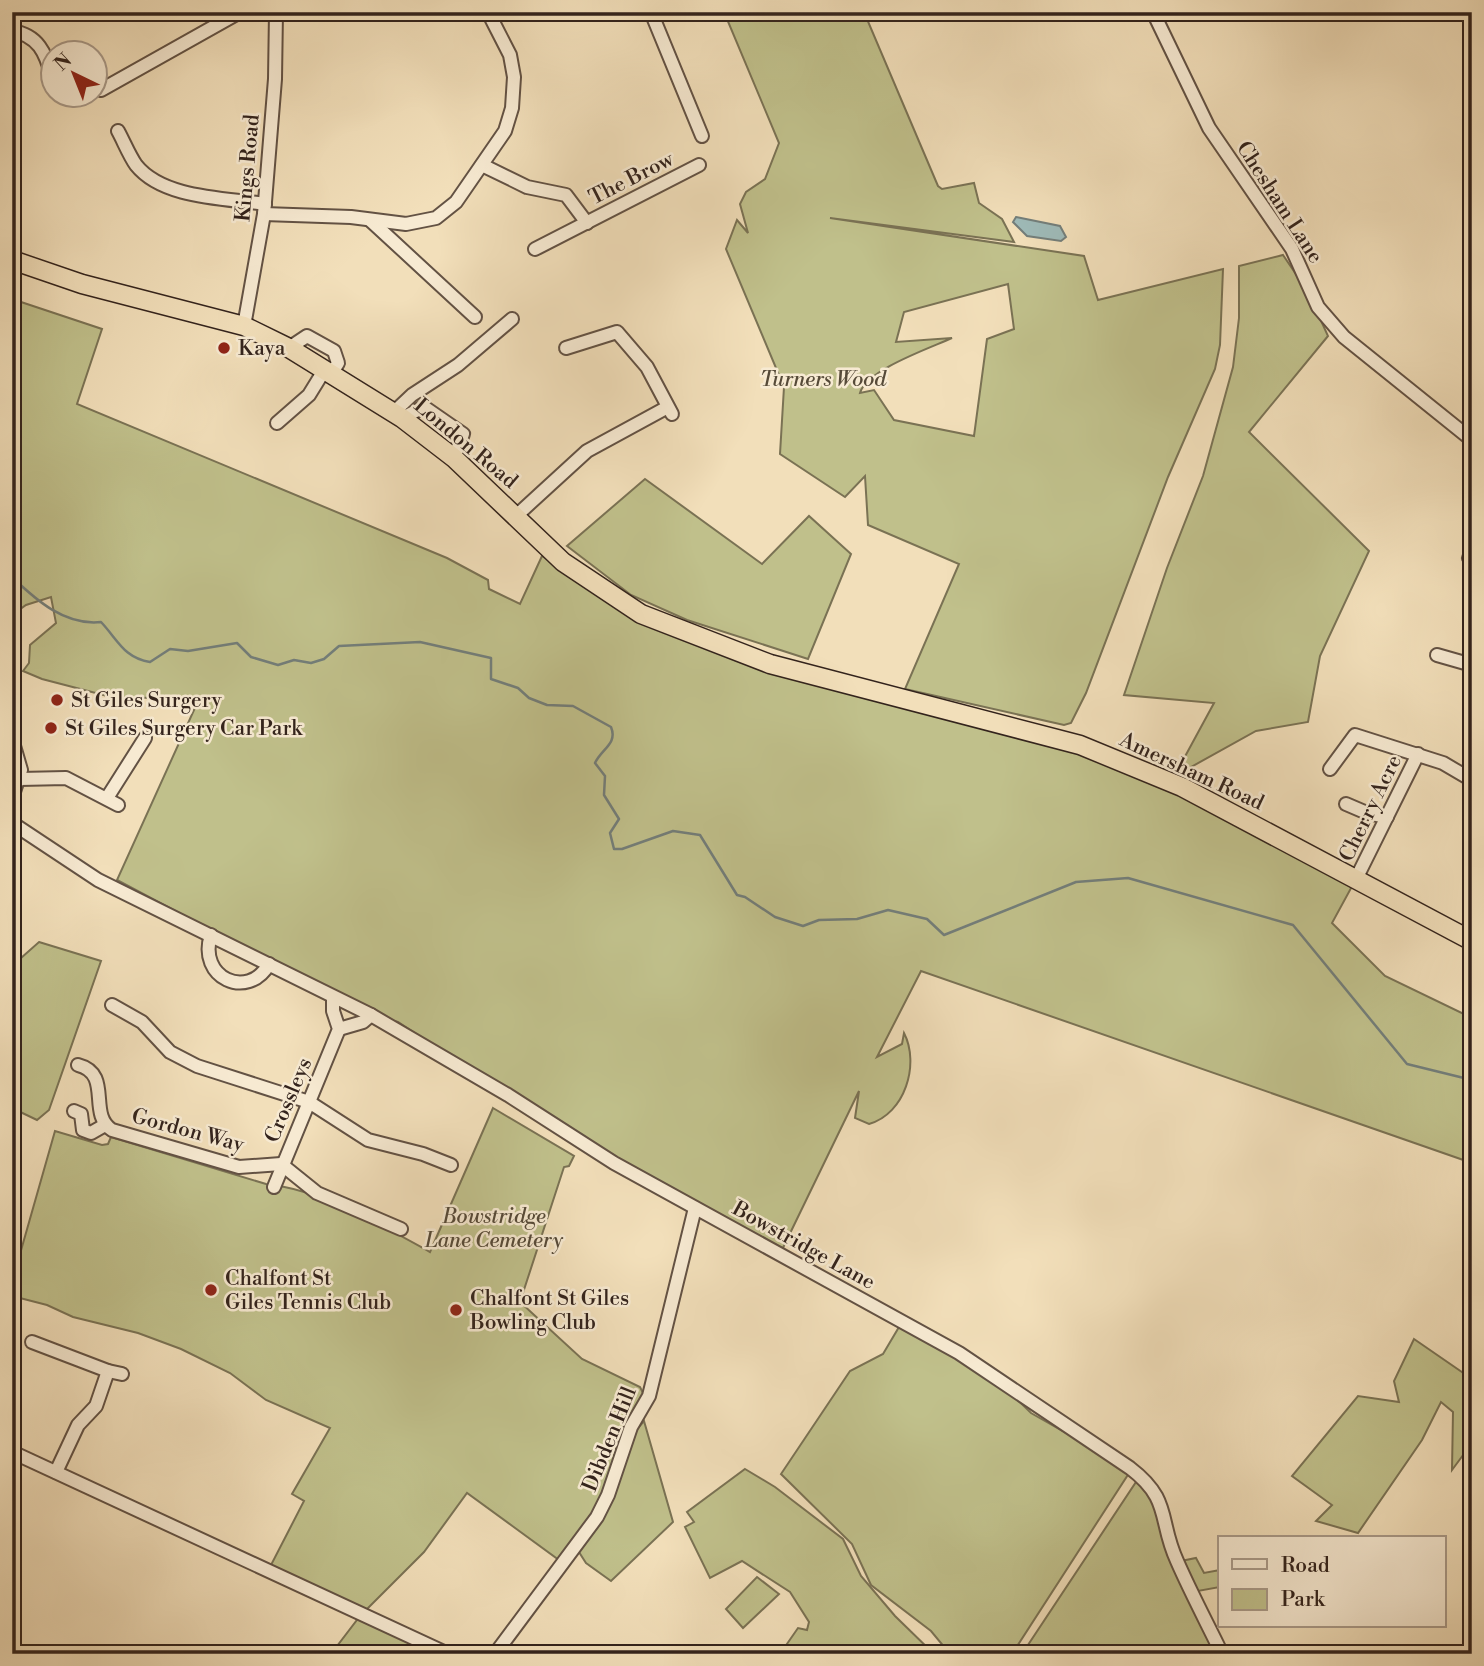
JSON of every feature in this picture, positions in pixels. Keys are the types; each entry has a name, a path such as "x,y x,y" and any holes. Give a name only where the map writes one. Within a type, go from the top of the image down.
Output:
{"highway":[{"name":"London Road","path":"12,260 82,284 244,326 289,348 398,415 454,457 563,562 641,614 770,664 873,693"},
{"name":"Amersham Road","path":"873,693 1080,744 1182,788 1472,941"}],"street":[{"path":"108,86 240,12"},
{"name":"Kings Road","path":"244,326 264,209 275,79 276,12"},
{"path":"118,131 137,166 160,183 179,190 264,209 406,224 436,218 456,202 482,166 505,131 512,108 514,77 510,55 488,12"},
{"path":"651,12 681,106 702,136"},
{"name":"Chesham Lane","path":"1153,12 1188,79 1209,128 1292,249 1318,307 1343,337 1472,440"},
{"path":"12,31 27,33 38,44"},
{"name":"The Brow","path":"535,249 562,243 587,223 693,164"},
{"name":"The Brow","path":"482,166 527,187 566,195 587,223"},
{"path":"370,220 475,317"},
{"path":"398,415 412,395 458,365 512,319"},
{"path":"516,516 587,451 669,411 647,367 617,332 566,348"},
{"path":"277,423 309,395 328,371"},
{"path":"1437,655 1472,665"},
{"name":"Cherry Acre","path":"1330,769 1355,736 1443,763 1472,780"},
{"path":"20,779 66,778 113,801 145,738"},
{"path":"12,739 19,759 20,779 12,798"},
{"name":"Cherry Acre","path":"1356,879 1418,754"},
{"path":"1346,803 1367,813 1387,817"},
{"name":"Bowstridge Lane","path":"12,823 98,880 371,1015 508,1095 614,1163 959,1353 1147,1481 1161,1503 1175,1559 1222,1654"},
{"path":"211,935 207,947 211,965 217,975 228,981 249,981 262,975 269,964"},
{"path":"333,997 333,1011 339,1029 363,1022 371,1015"},
{"path":"112,1005 142,1022 170,1052 197,1066 309,1102 368,1140 423,1154 451,1165"},
{"name":"Crossleys","path":"274,1187 281,1164 339,1029"},
{"name":"Gordon Way","path":"78,1065 86,1067 97,1080 99,1114 105,1125 239,1167 281,1164"},
{"path":"74,1111 81,1114 83,1130 91,1133 105,1125"},
{"path":"281,1164 317,1193 401,1229"},
{"name":"Dibden Hill","path":"495,1654 597,1517 608,1495 631,1427 649,1396 695,1208"},
{"path":"32,1342 121,1374"},
{"path":"56,1472 78,1425 96,1406 108,1371"},
{"path":"12,1452 91,1490 134,1505 448,1654"}],"green space":[{"name":"Turners Wood","path":"724,12 864,12 938,186 942,189 974,183 979,203 1002,219 1014,242 830,218 1084,256 1098,300 1223,269 1220,345 1215,369 1168,477 1086,693 1071,723 1064,725 905,689 959,564 868,525 865,476 845,497 780,454 784,387 726,249 737,220 748,233 740,204 746,192 765,179 779,143","holes":["1008,284 1014,329 987,339 974,436 894,420 874,390 860,393 865,384 886,368 952,338 896,342 904,312"]},
{"path":"1283,255 1308,292 1328,336 1249,432 1369,551 1320,656 1308,722 1256,731 1182,772 1182,762 1214,703 1124,695 1167,568 1203,476 1233,367 1239,318 1239,266"},
{"path":"12,299 102,329 77,404 447,558 488,580 489,589 520,604 542,556 641,614 784,668 1080,745 1356,879 1332,923 1385,976 1472,1018 1472,1163 921,971 877,1057 902,1044 904,1033 909,1045 910,1059 906,1086 900,1099 892,1110 869,1124 855,1118 859,1091 780,1254 523,1105 398,1022 371,1015 117,880 199,699 111,697 42,679 23,671 29,663 30,645 56,623 51,597 26,605 12,615"},
{"path":"645,479 762,564 809,516 851,554 808,659 687,620 631,595 567,546"},
{"path":"39,942 101,961 49,1110 37,1120 12,1108 12,966"},
{"name":"Bowstridge Lane Cemetery","path":"493,1108 574,1156 569,1166 564,1167 520,1302 582,1359 640,1387 644,1395 618,1439 609,1481 594,1510 559,1560 467,1493 424,1552 365,1611 271,1565 304,1501 292,1494 330,1428 266,1400 230,1373 181,1349 138,1333 73,1317 47,1305 12,1296 12,1282 55,1131 102,1145 108,1144 111,1137 266,1184 307,1193 350,1210 430,1252"},
{"path":"902,1322 995,1378 1031,1413 1131,1470 1012,1654 950,1654 931,1631 871,1585 852,1544 781,1474 850,1371 883,1354"},
{"path":"1414,1339 1472,1379 1472,1443 1452,1470 1453,1412 1441,1402 1422,1440 1358,1533 1316,1521 1332,1505 1292,1476 1358,1396 1399,1402 1394,1381"},
{"path":"644,1421 673,1522 611,1581 586,1563 577,1549 632,1435"},
{"path":"745,1469 775,1487 843,1539 861,1576 895,1616 934,1654 780,1654 798,1628 807,1630 809,1622 790,1592 742,1561 710,1578 685,1527 694,1522 687,1512"},
{"path":"1140,1476 1147,1481 1222,1654 1022,1654"},
{"path":"1196,1558 1204,1573 1218,1570 1218,1587 1198,1591 1181,1561"},
{"path":"757,1577 779,1594 743,1628 726,1609"},
{"path":"360,1616 441,1654 331,1654"}],"water":[{"path":"1016,217 1060,226 1066,237 1061,241 1027,236 1013,222"}],"waterway":[{"path":"12,577 41,602 63,616 101,622 134,657 150,662 170,649 188,651 237,643 251,657 278,665 294,660 311,663 324,659 339,646 420,642 491,658 491,679 518,688 529,698 547,705 573,706 611,727 611,742 595,763 605,776 604,795 619,819 610,833 614,849 622,849 673,831 700,835 737,895 745,897 775,917 803,926 819,920 857,919 888,910 927,919 944,935 1076,882 1128,878 1293,925 1407,1064 1472,1080"}],"place":[{"name":"Kaya","path":"224,348"},
{"name":"St Giles Surgery","path":"57,700"},
{"name":"St Giles Surgery Car Park","path":"51,728"},
{"name":"Chalfont St Giles Tennis Club","path":"211,1290"},
{"name":"Chalfont St Giles Bowling Club","path":"456,1310"}]}
